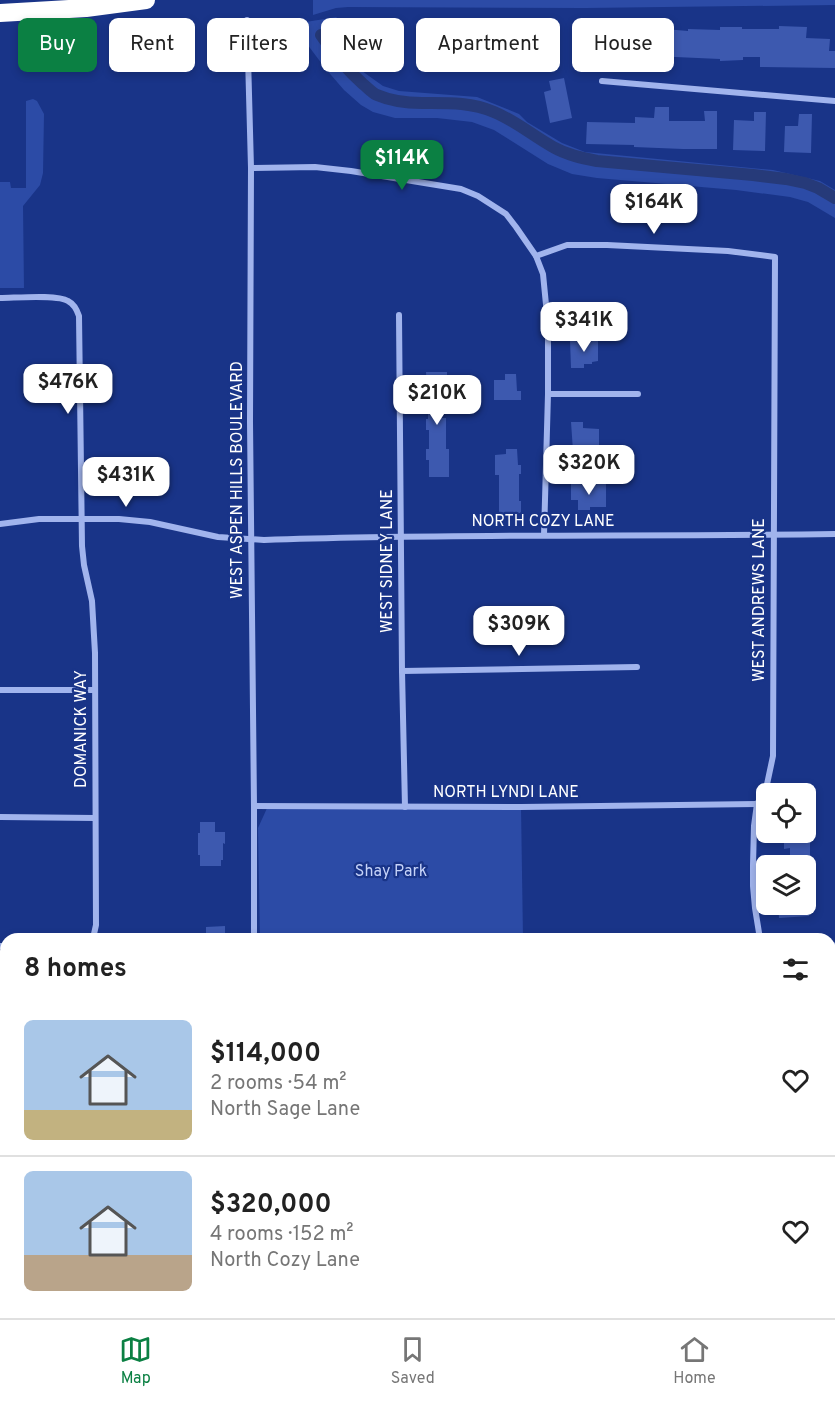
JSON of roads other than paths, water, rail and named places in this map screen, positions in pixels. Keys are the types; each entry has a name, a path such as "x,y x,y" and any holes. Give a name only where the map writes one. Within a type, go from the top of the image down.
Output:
{"highway":[{"path":"0,13 86,8 146,0"}],"street":[{"name":"WEST ASPEN HILLS BOULEVARD","path":"248,72 251,168 250,422 254,933"},
{"path":"602,81 835,101"},
{"path":"251,168 315,167 461,189 478,196 506,214 516,226 536,256 543,274 548,325 544,535"},
{"name":"WEST ANDREWS LANE","path":"536,256 567,246 607,244 728,251 775,257 773,756 767,783"},
{"name":"DOMANICK WAY","path":"0,298 63,298 72,303 78,312 80,323 82,519 84,565 93,612 95,690 94,933"},
{"name":"WEST SIDNEY LANE","path":"399,315 405,807"},
{"path":"548,394 638,394"},
{"name":"NORTH COZY LANE","path":"0,524 39,519 119,519 150,522 218,537 252,539 835,534"},
{"path":"402,671 637,667"},
{"path":"0,690 95,690"},
{"name":"NORTH LYNDI LANE","path":"254,806 521,807 756,804"},
{"name":"WEST ANDREWS LANE","path":"756,815 753,865 754,908 759,933"},
{"path":"0,818 95,818"}],"waterway":[{"path":"350,72 371,91 382,97 405,102 477,106 510,120 558,150 586,159 786,179 818,188 835,198"}],"park label":[{"name":"Shay Park","path":"391,872"}]}
